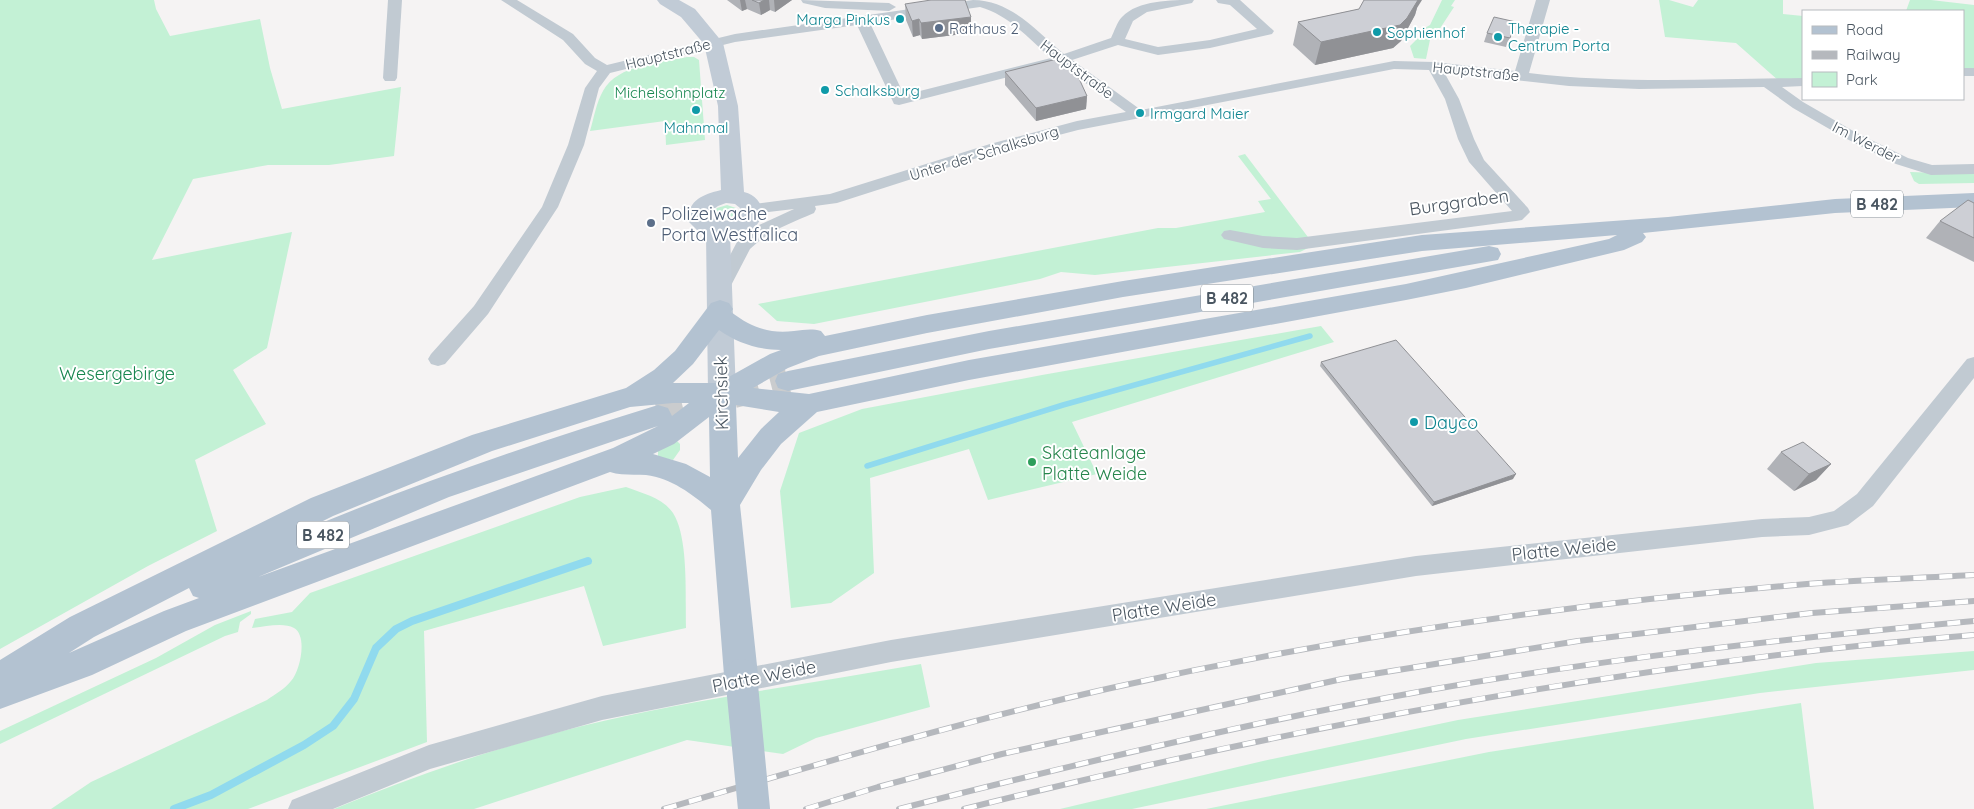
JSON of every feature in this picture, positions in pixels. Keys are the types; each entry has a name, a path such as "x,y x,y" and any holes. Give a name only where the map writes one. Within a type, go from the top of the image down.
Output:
{"main road":[{"path":"666,0 688,13 713,43 722,82 715,108 713,136 725,197"},
{"path":"725,197 747,201 752,210 751,215 742,224 718,229 703,224 699,214 704,205 725,197"},
{"name":"B 482","path":"788,381 999,338 1668,224 1835,206 1974,200"},
{"path":"0,693 80,664 175,621 644,447 664,436 722,393 766,367 814,348 927,324 1123,289 1422,243 1668,224"},
{"path":"0,678 82,627 322,507 482,443 630,397 666,393 722,393 778,402 808,404 969,370 1466,280 1616,245 1668,224"},
{"name":"Kirchsiek","path":"718,229 725,505 754,809"},
{"path":"630,397 652,385 680,363 720,306 741,332 760,340 771,342 804,338 872,324 927,324"},
{"path":"599,465 637,462 673,469 708,490 725,505 738,480 766,440 787,419 808,404"},
{"name":"B 482","path":"0,685 190,592 334,530 500,468 658,415"}],"street":[{"path":"390,78 395,0"},
{"path":"508,0 568,38 590,61 605,70"},
{"path":"808,0 902,7 905,12"},
{"path":"1118,41 1127,19 1143,9 1187,0"},
{"path":"862,20 899,101 1062,59 1118,41 1158,51 1210,44 1267,31 1234,2 1223,0"},
{"path":"1521,76 1543,0"},
{"name":"Hauptstraße","path":"438,359 481,310 550,207 576,144 592,88 605,70 735,38 905,12 980,3 994,5 1062,59 1139,115 1394,65 1434,66 1569,82 1639,85 1802,82"},
{"name":"Burggraben","path":"1230,235 1263,242 1297,244 1516,216 1522,212 1478,162 1466,139 1452,99 1434,66"},
{"name":"Im Werder","path":"1769,84 1798,105 1902,161 1931,170 1974,169"},
{"name":"Unter der Schalksburg","path":"720,306 743,246 748,240 773,224 831,199 1039,135 1139,115"},
{"name":"Unter der Schalksburg","path":"752,210 831,199"},
{"name":"Platte Weide","path":"301,809 429,757 602,708 891,651 1416,566 1762,528 1809,526 1840,519 1865,500 1974,364"}],"green space":[{"name":"Wesergebirge","path":"0,0 154,0 156,9 170,36 260,19 270,68 282,109 401,87 394,156 329,165 268,165 193,179 152,260 292,232 267,348 233,370 266,424 195,460 217,531 148,566 0,649"},
{"path":"1442,0 1455,0 1451,6 1454,7 1439,30 1435,29 1431,35 1426,59 1414,58 1410,46 1422,34 1423,29 1430,25"},
{"path":"1659,0 1669,0 1693,7 1698,0 1783,0 1783,14 1802,16 1802,80 1779,81 1736,43 1665,37"},
{"path":"1910,0 1931,0 1974,5 1974,68 1964,70 1964,10 1906,10"},
{"name":"Michelsohnplatz","path":"694,57 699,60 705,140 666,145 665,121 590,131 603,91 619,75 640,66"},
{"path":"1245,154 1314,245 1300,252 1095,275 1061,272 1040,279 814,324 777,321 758,304 1158,228 1176,228 1265,212 1258,201 1271,199 1238,156"},
{"path":"1910,172 1974,174 1974,183 1919,184 1914,181"},
{"path":"727,205 736,208 735,215 725,219 715,217 714,212 717,208"},
{"path":"1321,326 1334,342 1072,422 1097,474 988,500 969,449 870,478 874,573 831,603 791,608 780,491 799,433 862,409"},
{"path":"674,438 680,444 680,450 673,460 658,457 658,447"},
{"path":"626,487 664,503 673,513 678,524 684,552 686,628 603,646 584,586 424,631 427,742 248,809 51,809 91,782 267,700 286,686 294,676 300,662 301,638 298,632 290,626 273,625 252,628 255,619 292,612 310,593 580,497"},
{"path":"251,611 251,614 240,622 238,632 225,636 0,744 0,731 156,658 215,625"},
{"path":"1974,651 1974,670 1760,693 1466,739 1132,809 1060,809 1263,761 1458,720 1816,663"},
{"path":"921,664 930,707 816,738 783,754 687,740 474,809 334,809 456,763 582,726 708,700"},
{"path":"1801,703 1814,809 1206,809 1489,752"}],"building":[{"path":"752,0 764,0 759,3"},
{"path":"931,0 965,0 971,17 921,23 919,19 912,21 905,4"},
{"path":"1364,0 1418,0 1407,18 1400,25 1321,42 1298,22 1359,9"},
{"path":"1494,17 1516,22 1510,38 1487,33"},
{"path":"1057,59 1076,72 1087,96 1036,108 1005,72"},
{"path":"1968,200 1974,203 1974,238 1940,221"},
{"name":"Dayco","path":"1396,340 1516,474 1434,502 1321,362"},
{"path":"1803,442 1831,464 1809,474 1781,452"}],"waterway":[{"path":"867,466 1063,405 1310,336"},
{"path":"174,809 211,795 304,745 333,726 354,699 376,648 396,629 412,621 588,561"}],"tunnel":[{"path":"658,415 788,381"}],"railway":[{"path":"664,809 998,715 1111,688 1283,653 1457,624 1632,601 1807,584 1974,575"},
{"path":"806,809 878,787 1002,754 1342,679 1578,641 1812,613 1974,601"},
{"path":"899,809 1163,745 1362,702 1429,690 1565,668 1701,650 1974,621"},
{"path":"964,809 1214,751 1466,701 1592,680 1719,662 1846,647 1974,635"}],"place":[{"name":"Marga Pinkus","path":"900,19"},
{"name":"Rathaus 2","path":"939,28"},
{"name":"Sophienhof","path":"1377,32"},
{"name":"Therapie - Centrum Porta","path":"1498,37"},
{"name":"Schalksburg","path":"825,90"},
{"name":"Mahnmal","path":"696,110"},
{"name":"Irmgard Maier","path":"1140,113"},
{"name":"Polizeiwache Porta Westfalica","path":"651,223"},
{"name":"Dayco","path":"1414,422"},
{"name":"Skateanlage Platte Weide","path":"1032,462"}]}
